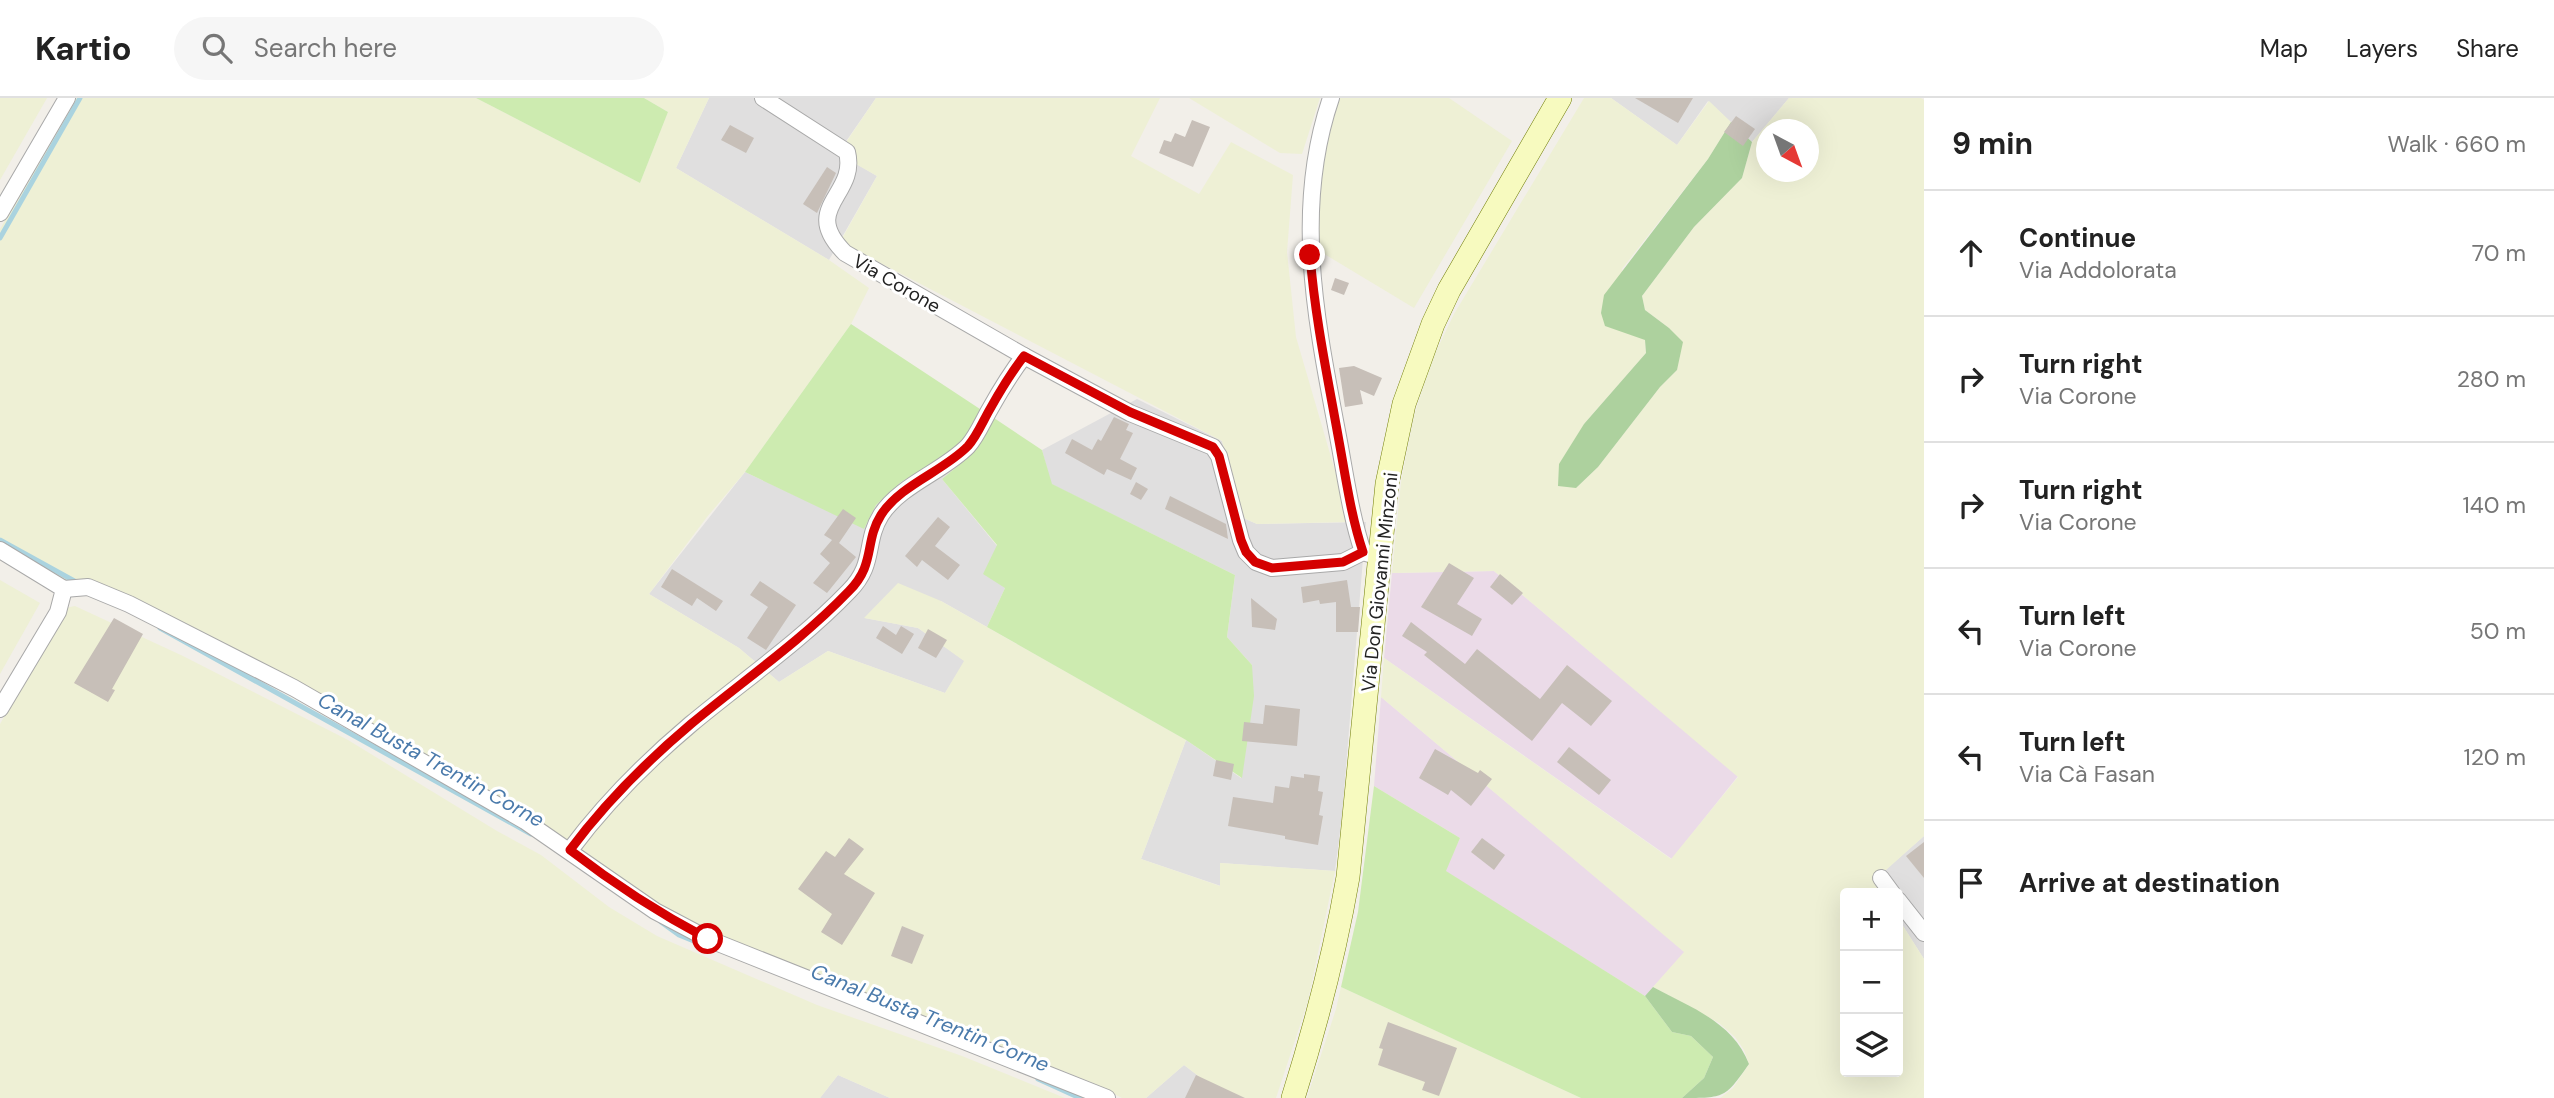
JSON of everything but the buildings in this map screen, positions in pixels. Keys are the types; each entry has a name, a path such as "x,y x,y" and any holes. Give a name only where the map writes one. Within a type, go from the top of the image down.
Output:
{"street":[{"path":"0,213 67,98"},
{"name":"Via Corone","path":"763,98 847,152 850,164 846,178 826,215 828,228 845,253 1024,356 1130,412 1213,447 1222,465 1241,540 1246,552 1255,562 1272,568 1343,562 1371,555"},
{"path":"1331,98 1316,158 1310,214 1313,300 1350,508 1371,555"},
{"name":"Via Don Giovanni Minzoni","path":"1293,1098 1317,1021 1348,877 1371,555 1404,404 1433,324 1467,256 1560,98"},
{"path":"570,850 598,813 658,753 779,656 851,590 865,571 871,540 882,514 898,497 954,459 971,443 1024,356"},
{"path":"0,550 64,589 89,587 194,636 294,688 525,821 655,911 708,939 1107,1098"},
{"path":"0,709 58,612 64,589"},
{"path":"1881,878 1888,888"},
{"path":"1903,906 1924,933"}],"shaded area":[{"path":"709,98 876,98 838,153 877,176 829,260 676,168"},
{"path":"1611,98 1789,98 1771,119 1756,119 1756,137 1752,142 1708,101 1677,145"},
{"path":"1137,399 1222,441 1241,517 1257,524 1366,522 1342,816 1335,871 1220,863 1221,886 1141,859 1186,740 1241,778 1252,665 1227,637 1235,575 1051,484 1042,450"},
{"path":"983,411 994,418 971,455 942,479 997,546 1005,588 987,627 941,601 865,618 918,628 965,661 945,693 828,651 779,682 739,648 649,594 745,472 864,528 876,505 901,482 950,454"},
{"path":"1494,571 1738,776 1672,859 1384,658 1392,573"},
{"path":"1381,697 1685,952 1645,996 1445,871 1460,838 1374,786"},
{"path":"1924,836 1924,959 1903,926 1903,888 1878,888 1875,879"},
{"path":"1184,1065 1227,1098 1146,1098"},
{"path":"838,1075 890,1098 820,1098"}],"green space":[{"path":"0,98 47,98 0,180"},
{"path":"76,98 476,98 640,183 668,112 644,98 709,98 676,168 829,260 869,288 851,324 745,472 649,594 739,648 779,682 828,651 945,693 964,661 918,628 864,618 898,583 941,601 1186,740 1141,859 1220,886 1220,863 1335,871 1308,1001 1276,1098 1227,1098 1184,1065 1146,1098 1122,1098 1093,1083 970,1034 825,982 669,915 359,718 0,552 0,229"},
{"path":"476,98 644,98 668,112 640,183"},
{"path":"876,98 1160,98 1131,156 1199,194 1231,142 1293,175 1287,252 1296,337 1350,522 1257,524 1241,517 1222,441 840,242 877,176 838,154"},
{"path":"1189,98 1320,98 1302,154 1280,153"},
{"path":"1338,98 1449,98 1512,141 1414,308 1316,249 1321,159"},
{"path":"1584,98 1611,98 1677,145 1709,101 1731,122 1708,159 1622,269 1645,340 1646,353 1584,424 1576,488 1598,467 1660,387 1677,370 1669,328 1645,310 1642,296 1694,227 1742,178 1752,142 1756,137 1756,182 1819,182 1819,119 1771,119 1789,98 1924,100 1924,836 1876,879 1878,888 1840,888 1840,1077 1903,1077 1903,926 1924,959 1924,1098 1720,1098 1733,1088 1749,1064 1744,1050 1735,1037 1719,1023 1653,987 1684,952 1381,697 1384,658 1671,859 1738,777 1494,571 1392,573 1401,482 1414,416 1431,362 1454,314"},
{"path":"1731,122 1752,142 1742,178 1694,227 1642,296 1645,310 1683,342 1677,370 1660,387 1598,467 1576,488 1558,486 1559,464 1584,424 1646,353 1645,340 1605,326 1601,313 1604,295 1708,159"},
{"path":"851,324 983,411 961,445 901,482 876,505 864,529 745,472"},
{"path":"994,418 1042,450 1052,484 1235,575 1227,637 1252,665 1254,696 1242,778 1186,740 987,627 1005,588 983,574 997,545 942,479 971,455"},
{"path":"0,580 40,603 0,674"},
{"path":"75,606 183,656 348,740 541,855 609,907 657,936 817,1005 962,1056 1065,1098 890,1098 838,1075 820,1098 0,1098 0,724 65,608"},
{"path":"1374,786 1460,838 1446,871 1645,996 1672,1032 1691,1036 1713,1057 1704,1078 1682,1098 1581,1098 1341,987 1358,912"},
{"path":"1341,987 1581,1098 1307,1098"},
{"path":"1653,987 1709,1017 1742,1049 1749,1064 1729,1090 1716,1096 1682,1098 1704,1078 1713,1057 1691,1036 1672,1032 1645,996"}],"waterway":[{"path":"0,238 80,98"},
{"name":"Canal Busta Trentin Corne","path":"0,540 78,583"},
{"name":"Canal Busta Trentin Corne","path":"160,628 531,834"},
{"name":"Canal Busta Trentin Corne","path":"661,922 679,935 701,944"},
{"name":"Canal Busta Trentin Corne","path":"1038,1079 1080,1098"}],"route":[{"path":"708,939 655,911 570,850 598,813 658,753 692,723 779,656 851,590 865,571 871,540 882,514 898,497 954,459 971,443 1024,356 1130,412 1213,447 1219,456 1241,540 1246,552 1255,562 1272,568 1343,562 1363,552 1350,508 1313,300 1310,255"}]}
